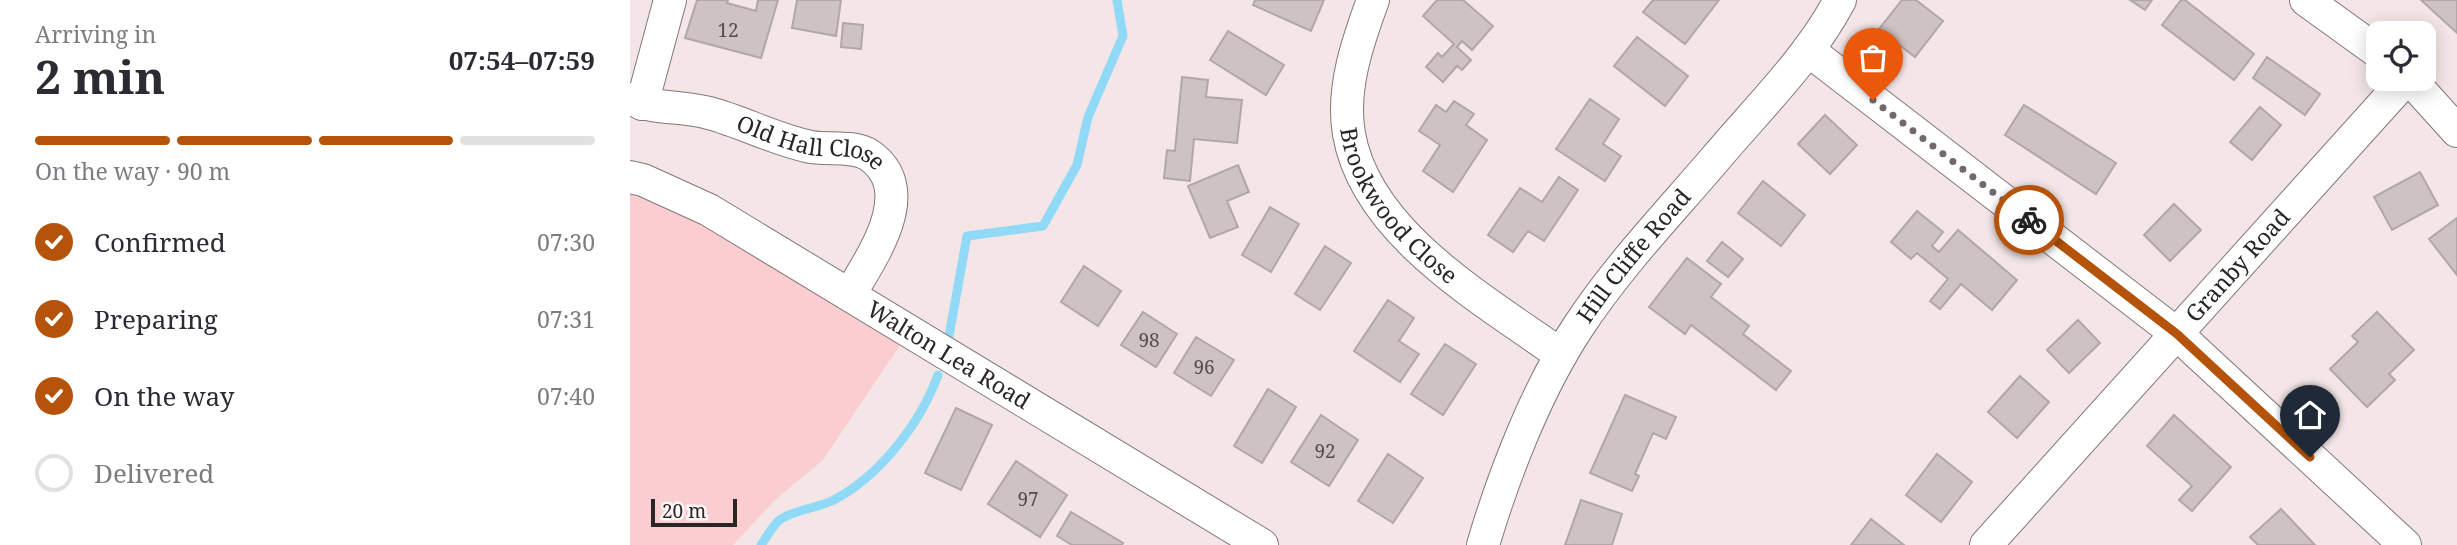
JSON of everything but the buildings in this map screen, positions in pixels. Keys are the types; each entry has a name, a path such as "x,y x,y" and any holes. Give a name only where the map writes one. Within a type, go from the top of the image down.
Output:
{"street":[{"name":"Old Hall Close","path":"670,0 636,101 708,113 811,147 868,154 883,168 891,191 890,217 876,250 850,294"},
{"name":"Brookwood Close","path":"1373,0 1355,57 1347,111 1355,156 1366,180 1399,227 1427,256 1561,355"},
{"name":"Hill Cliffe Road","path":"1483,545 1522,440 1561,355 1610,283 1808,50 1840,0"},
{"path":"2306,0 2366,43"},
{"path":"1808,50 2177,334 2406,545"},
{"name":"Granby Road","path":"1986,545 2397,91"},
{"path":"2419,91 2457,131"},
{"name":"Walton Lea Road","path":"630,177 643,180 709,210 1262,545"}],"shaded area":[{"path":"630,177 907,328 899,347 823,460 776,499 733,545 630,545"}],"waterway":[{"path":"949,336 967,236 1043,226 1077,165 1088,117 1123,36 1117,0"},
{"path":"761,545 781,519 832,501 849,491 881,464 909,430 938,375"}],"way so far":[{"path":"1873,100 2029,220"}],"route":[{"path":"2029,220 2177,334 2310,457"}]}
